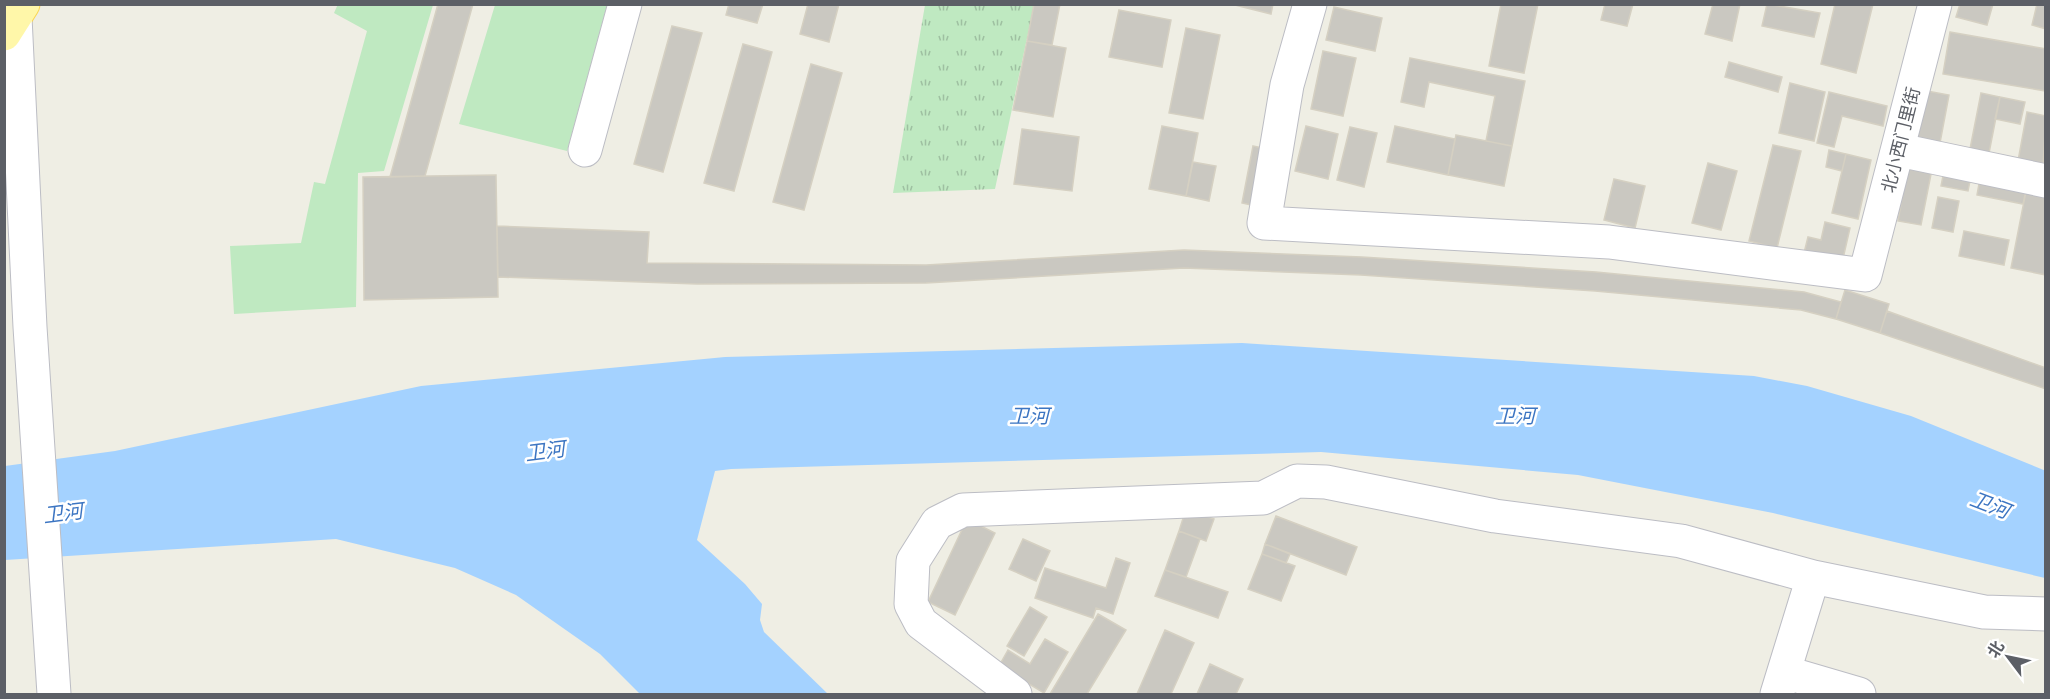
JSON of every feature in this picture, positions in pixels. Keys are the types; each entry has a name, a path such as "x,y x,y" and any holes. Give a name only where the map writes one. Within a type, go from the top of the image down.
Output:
{"street":[{"path":"585,150 625,4"},
{"name":"北小西门里街","path":"1310,4 1287,85 1264,223 1609,242 1865,275 1935,4"},
{"path":"14,19 30,327 54,694"},
{"path":"1899,150 2046,181"},
{"path":"1016,694 921,623 911,604 913,561 937,524 963,510 1263,498 1297,481 1326,482 1495,516 1681,541 1813,577 1984,612 2046,614"},
{"path":"1813,577 1781,683 1858,694"}],"green space":[{"path":"338,4 433,5 384,171 358,173 356,307 234,314 230,246 301,243 314,182 325,184 367,31 334,13"},
{"path":"495,5 607,5 567,151 459,124"},
{"path":"925,5 1034,5 995,189 893,193"}],"water":[{"name":"卫河","path":"1242,343 1754,376 1807,386 1911,416 2046,471 2045,578 1773,513 1578,475 1321,452 731,469 715,471 697,540 745,584 762,604 760,620 764,632 828,694 640,694 600,654 516,595 455,568 336,539 5,560 5,466 115,451 421,386 725,357"}],"building":[{"path":"438,4 473,4 425,176 390,177"},
{"path":"729,4 763,4 757,23 726,15"},
{"path":"808,4 839,4 829,42 800,34"},
{"path":"1034,4 1060,4 1052,45 1027,41"},
{"path":"1231,4 1273,4 1271,14"},
{"path":"1501,4 1538,4 1524,73 1489,66"},
{"path":"1605,4 1633,4 1627,26 1601,20"},
{"path":"1713,4 1740,4 1732,41 1705,34"},
{"path":"1767,4 1820,13 1814,37 1762,26"},
{"path":"1835,4 1873,4 1856,73 1821,64"},
{"path":"1960,4 1993,4 1987,25 1956,17"},
{"path":"2037,4 2046,4 2046,29 2032,25"},
{"path":"1334,7 1382,18 1375,51 1326,40"},
{"path":"1119,10 1171,20 1162,67 1109,57"},
{"path":"672,26 702,33 663,172 634,164"},
{"path":"1186,28 1220,35 1203,119 1169,113"},
{"path":"1950,32 2046,49 2046,91 1943,74"},
{"path":"1027,41 1066,48 1053,117 1013,110"},
{"path":"743,44 772,52 734,191 704,183"},
{"path":"1323,51 1356,58 1343,116 1311,109"},
{"path":"1410,58 1525,81 1512,146 1486,141 1495,96 1429,82 1424,107 1401,102"},
{"path":"1729,62 1782,77 1778,92 1725,77"},
{"path":"811,64 842,73 804,210 773,202"},
{"path":"1790,83 1825,92 1814,141 1779,133"},
{"path":"1927,91 1949,95 1940,143 1917,139"},
{"path":"1829,92 1887,106 1883,126 1842,116 1834,147 1817,143"},
{"path":"1981,93 2000,97 1989,153 1970,149"},
{"path":"2000,97 2025,102 2020,124 1995,119"},
{"path":"2027,112 2046,116 2043,166 2018,161"},
{"path":"1162,126 1198,133 1186,196 1149,189"},
{"path":"1306,126 1338,134 1328,179 1295,171"},
{"path":"1395,126 1455,139 1448,175 1387,162"},
{"path":"1350,127 1377,133 1364,187 1337,180"},
{"path":"1022,129 1079,137 1072,191 1014,184"},
{"path":"1456,135 1512,146 1504,186 1448,175"},
{"path":"1773,145 1801,151 1777,248 1749,241"},
{"path":"1253,146 1268,149 1256,206 1242,203"},
{"path":"1829,150 1846,154 1842,171 1826,167"},
{"path":"1846,154 1871,160 1858,219 1832,213"},
{"path":"1193,162 1216,166 1209,201 1186,196"},
{"path":"1708,163 1737,171 1721,230 1692,223"},
{"path":"1908,165 1932,169 1921,225 1898,221"},
{"path":"1945,166 1972,171 1968,191 1941,186"},
{"path":"1981,173 2027,186 2023,204 1977,195"},
{"path":"496,175 498,297 364,300 363,177"},
{"path":"1614,179 1645,186 1635,228 1604,220"},
{"path":"2027,186 2046,190 2046,275 2011,268"},
{"path":"1938,197 1959,201 1953,232 1932,228"},
{"path":"1825,222 1850,228 1842,263 1804,253 1808,237 1821,240"},
{"path":"497,226 649,232 647,263 926,265 1184,250 1362,257 1596,272 1804,292 1841,302 1836,319 1801,310 1595,291 1361,275 1184,268 926,283 697,284 498,277"},
{"path":"1964,231 2009,240 2004,265 1959,256"},
{"path":"1845,290 1889,304 1880,333 1836,319"},
{"path":"1887,311 2046,368 2046,389 1880,333"},
{"path":"1186,509 1214,519 1206,541 1179,531"},
{"path":"1276,516 1357,547 1346,575 1265,544"},
{"path":"967,519 995,533 955,615 928,602"},
{"path":"1179,531 1200,539 1186,577 1165,570"},
{"path":"1023,539 1050,551 1036,581 1009,569"},
{"path":"1265,544 1290,554 1286,563 1262,554"},
{"path":"1262,554 1295,566 1281,601 1248,589"},
{"path":"1116,558 1130,563 1113,614 1096,608 1093,618 1035,598 1045,568 1106,588"},
{"path":"1165,570 1228,592 1218,618 1155,596"},
{"path":"1030,607 1047,617 1024,656 1007,646"},
{"path":"1098,614 1126,630 1087,694 1050,694"},
{"path":"1165,630 1194,643 1171,694 1137,694"},
{"path":"1045,639 1068,652 1044,693 999,666 1008,650 1030,664"},
{"path":"1210,664 1243,679 1236,694 1197,694"}]}
